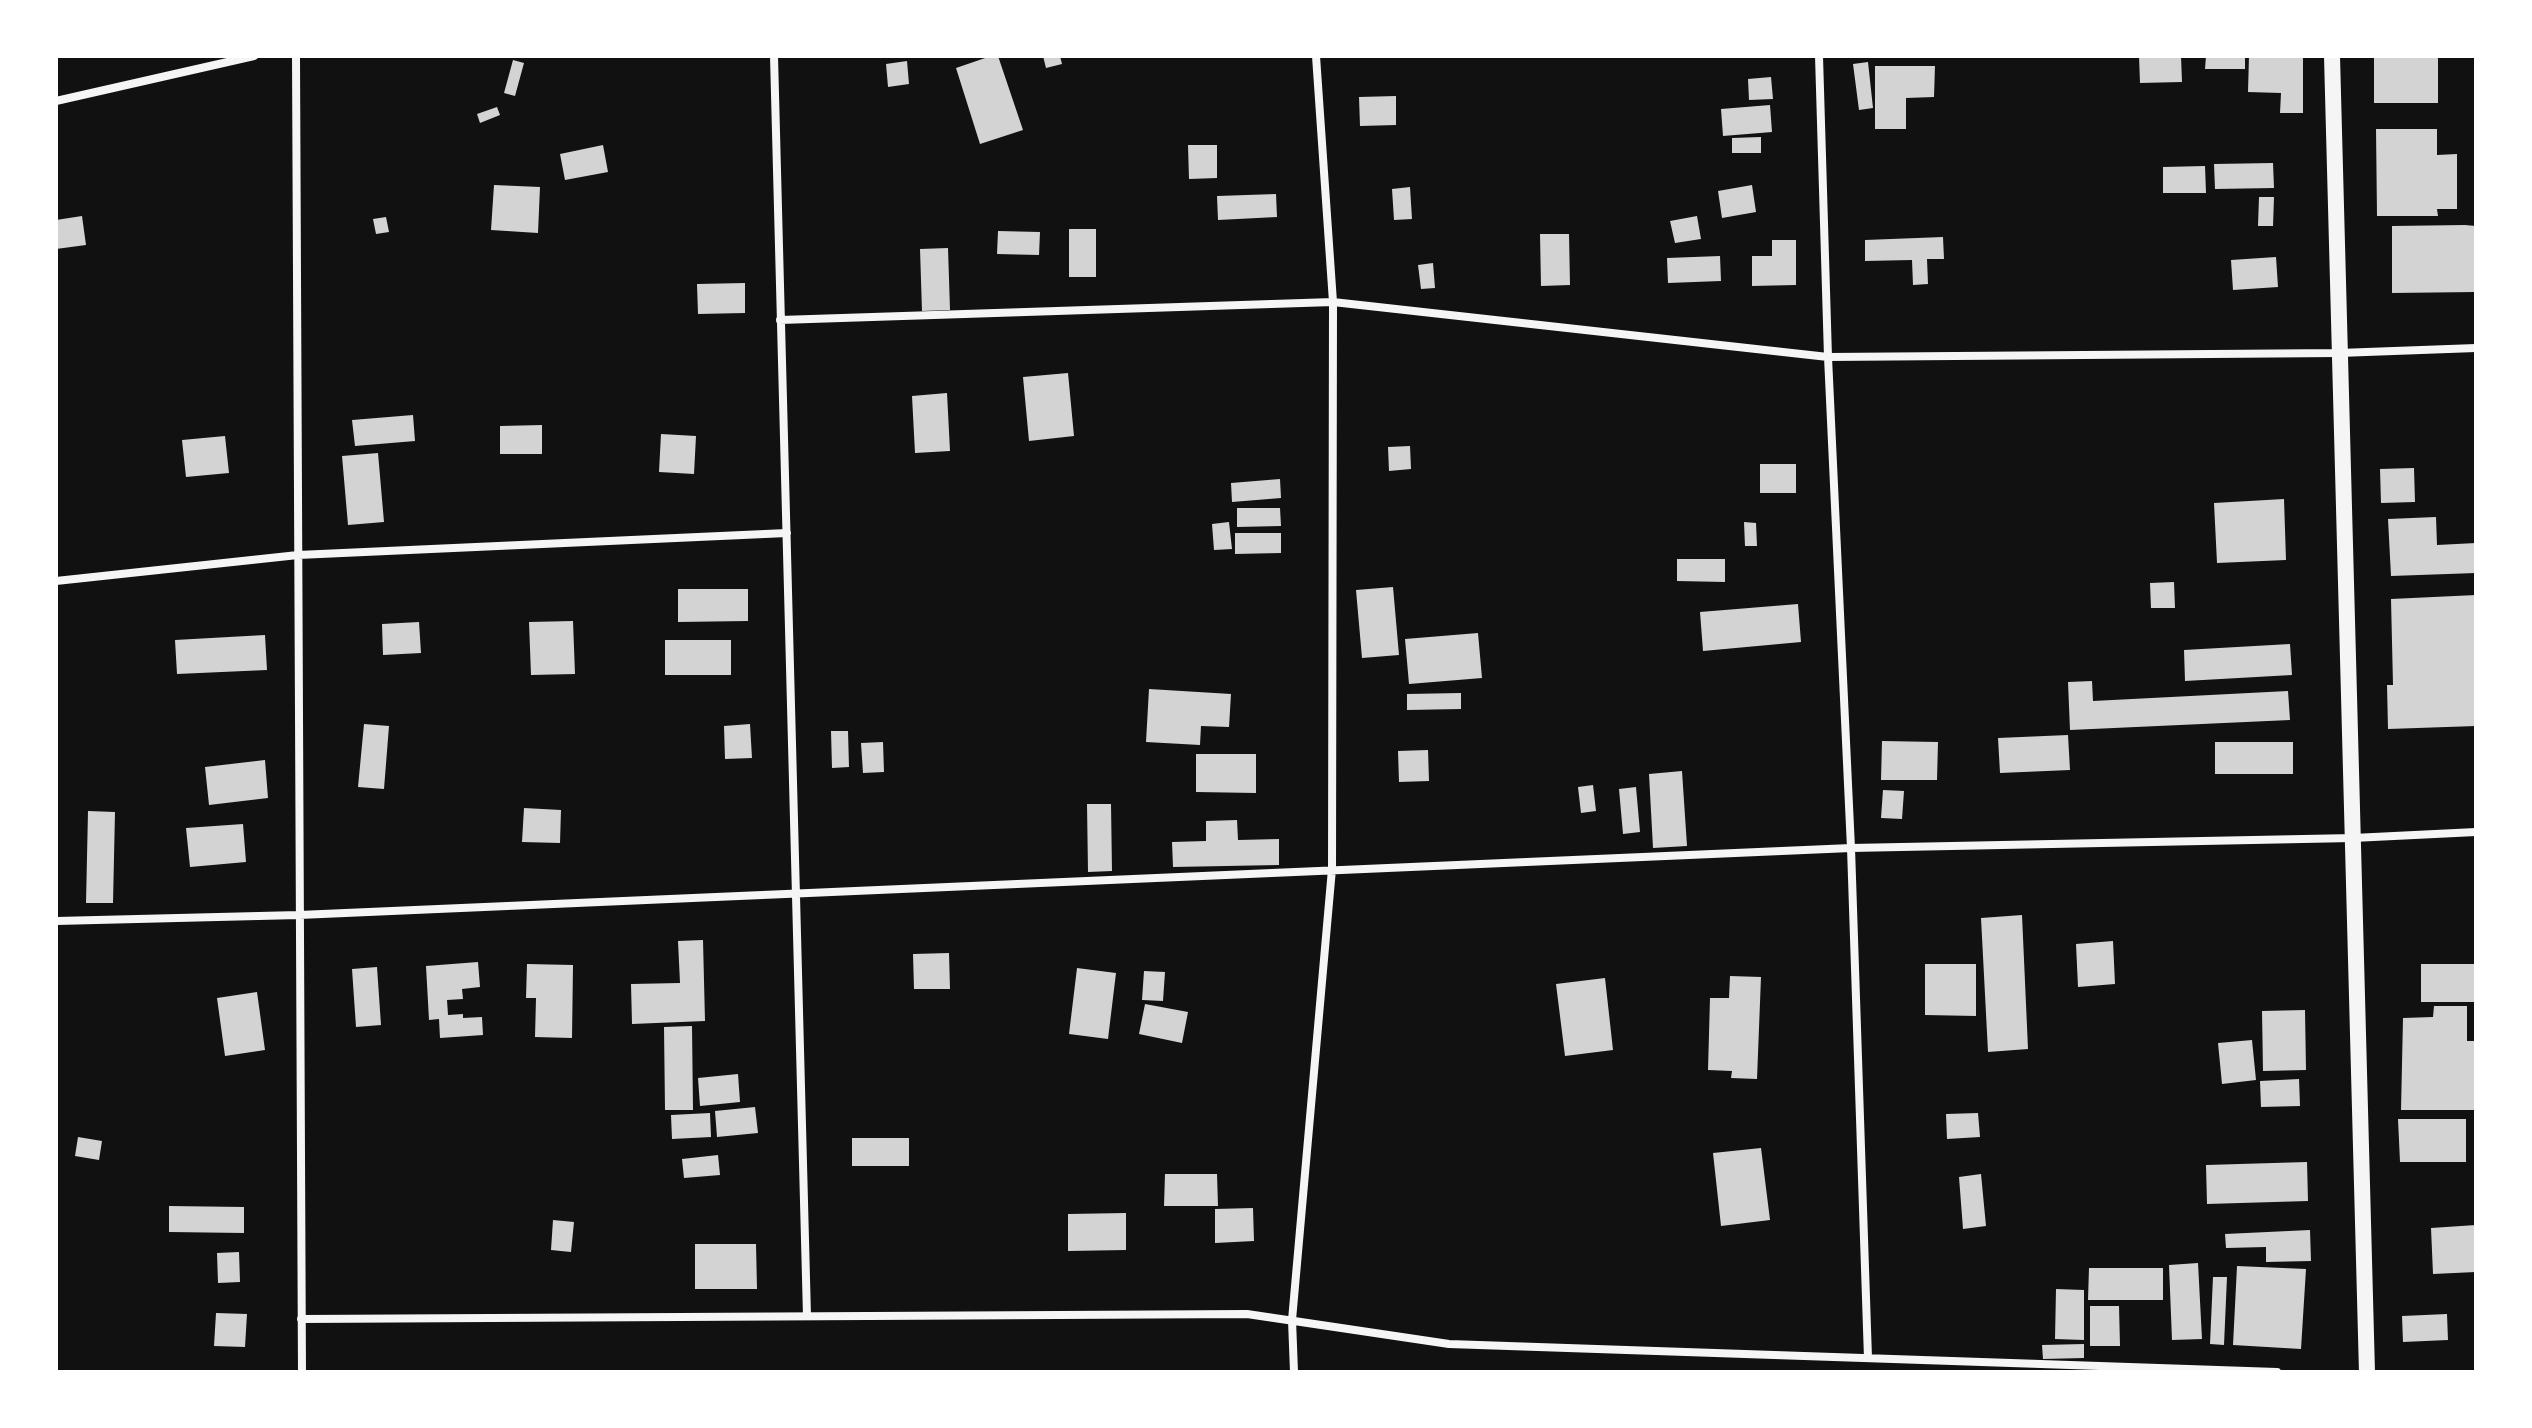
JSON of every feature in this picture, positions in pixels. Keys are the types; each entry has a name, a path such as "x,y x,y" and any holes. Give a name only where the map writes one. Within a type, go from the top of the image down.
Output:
{"main road":[{"path":"2332,56 2367,1372"}],"street":[{"path":"56,101 254,56"},
{"path":"296,56 302,1372"},
{"path":"774,56 807,1316"},
{"path":"1294,1372 1292,1320 1332,869 1333,302 1316,56"},
{"path":"1819,56 1868,1358"},
{"path":"780,320 1333,302 1828,357 2339,353 2476,348"},
{"path":"56,581 298,555 787,533"},
{"path":"56,921 299,915 1851,848 2353,838 2476,832"},
{"path":"301,1319 1247,1314 1449,1344 2277,1372"}],"building":[{"path":"998,56 1023,130 980,144 956,68"},
{"path":"1043,56 1060,56 1062,64 1046,68"},
{"path":"2139,56 2181,56 2182,82 2140,83"},
{"path":"2206,56 2245,56 2245,69 2205,69"},
{"path":"2249,56 2303,56 2303,113 2280,113 2281,93 2248,92"},
{"path":"2374,56 2438,56 2438,103 2374,103"},
{"path":"513,60 524,63 515,96 504,93"},
{"path":"907,61 909,84 888,87 886,64"},
{"path":"1868,62 1873,108 1859,110 1853,64"},
{"path":"1875,66 1935,66 1934,97 1906,98 1906,129 1875,129"},
{"path":"1771,77 1773,99 1749,100 1748,79"},
{"path":"1396,96 1396,125 1360,126 1359,97"},
{"path":"1770,105 1772,132 1723,136 1721,109"},
{"path":"497,107 500,115 480,123 477,114"},
{"path":"2376,129 2437,129 2437,155 2457,154 2457,209 2437,209 2438,216 2377,216"},
{"path":"1761,137 1761,153 1732,153 1732,138"},
{"path":"603,145 608,172 565,180 560,154"},
{"path":"1188,145 1217,145 1217,178 1189,179"},
{"path":"2273,163 2274,188 2215,189 2214,164"},
{"path":"2205,166 2206,193 2163,193 2163,167"},
{"path":"494,185 540,187 538,233 491,230"},
{"path":"1752,185 1756,212 1722,218 1718,191"},
{"path":"1410,187 1412,219 1394,220 1392,189"},
{"path":"1276,194 1277,217 1218,220 1217,196"},
{"path":"2259,197 2274,197 2273,226 2258,226"},
{"path":"82,216 86,245 56,249 56,220"},
{"path":"1697,216 1701,239 1675,243 1670,221"},
{"path":"386,217 389,232 376,234 373,219"},
{"path":"2392,226 2476,226 2476,292 2392,293"},
{"path":"1069,229 1096,229 1096,277 1069,277"},
{"path":"998,231 1040,232 1039,255 997,254"},
{"path":"1540,234 1569,234 1570,285 1541,286"},
{"path":"1943,237 1944,259 1927,259 1928,284 1913,285 1912,260 1865,261 1865,240"},
{"path":"1772,240 1796,240 1796,285 1752,286 1752,256 1772,256"},
{"path":"948,248 950,310 922,311 920,249"},
{"path":"1720,256 1721,281 1668,283 1667,258"},
{"path":"2276,257 2278,287 2233,290 2231,260"},
{"path":"1433,263 1435,288 1421,289 1418,265"},
{"path":"745,283 745,313 698,314 697,284"},
{"path":"1068,373 1074,436 1029,441 1023,377"},
{"path":"947,393 950,451 915,453 912,396"},
{"path":"413,415 415,441 355,446 352,420"},
{"path":"542,425 542,454 500,454 500,426"},
{"path":"661,434 696,436 694,474 659,472"},
{"path":"225,436 229,473 186,477 182,440"},
{"path":"1410,446 1411,469 1389,471 1388,447"},
{"path":"378,453 384,522 348,525 342,456"},
{"path":"1760,464 1796,464 1796,493 1760,493"},
{"path":"2414,468 2415,502 2381,503 2380,469"},
{"path":"1280,479 1281,498 1232,502 1231,483"},
{"path":"2284,499 2286,560 2217,563 2214,503"},
{"path":"1237,508 1280,508 1281,526 1237,527"},
{"path":"2436,517 2437,545 2476,543 2476,573 2391,576 2388,519"},
{"path":"1229,522 1232,549 1214,550 1212,524"},
{"path":"1744,522 1756,523 1757,546 1745,546"},
{"path":"1235,533 1281,533 1281,553 1235,554"},
{"path":"1677,559 1725,559 1725,582 1677,581"},
{"path":"2174,582 2175,608 2151,608 2150,583"},
{"path":"1393,587 1399,655 1362,658 1356,590"},
{"path":"678,589 748,589 748,621 678,622"},
{"path":"2476,595 2476,726 2388,729 2387,685 2393,685 2391,599"},
{"path":"1798,604 1801,642 1703,651 1700,612"},
{"path":"573,621 575,674 531,675 529,622"},
{"path":"419,622 421,653 383,655 382,624"},
{"path":"1478,633 1482,678 1409,684 1405,639"},
{"path":"265,635 267,670 177,674 175,640"},
{"path":"665,640 731,640 731,675 665,675"},
{"path":"2290,644 2292,675 2185,681 2184,650"},
{"path":"2092,681 2093,701 2288,691 2290,720 2070,730 2068,682"},
{"path":"1149,689 1231,694 1229,727 1201,726 1200,745 1146,742"},
{"path":"1461,693 1461,709 1407,710 1407,694"},
{"path":"364,724 389,726 384,789 358,787"},
{"path":"750,724 752,758 725,759 724,726"},
{"path":"831,731 848,731 849,767 832,768"},
{"path":"2068,735 2070,770 2000,773 1998,738"},
{"path":"1882,741 1938,742 1937,780 1881,780"},
{"path":"883,742 884,772 863,773 861,743"},
{"path":"2215,742 2293,742 2293,774 2215,774"},
{"path":"1428,750 1429,781 1399,782 1398,751"},
{"path":"1196,754 1256,754 1256,793 1196,792"},
{"path":"265,760 268,798 209,805 205,767"},
{"path":"1682,771 1687,846 1653,848 1649,774"},
{"path":"1593,785 1596,811 1581,813 1578,787"},
{"path":"1636,787 1640,832 1623,834 1619,789"},
{"path":"1883,790 1904,791 1902,819 1881,818"},
{"path":"1087,804 1111,804 1112,871 1088,872"},
{"path":"524,808 561,810 560,843 522,842"},
{"path":"88,811 115,812 113,903 86,903"},
{"path":"1237,820 1238,840 1279,839 1279,865 1173,867 1172,842 1206,841 1206,821"},
{"path":"243,824 246,862 190,867 186,828"},
{"path":"2022,915 2028,1049 1988,1052 1981,918"},
{"path":"703,940 705,1021 632,1024 631,984 680,983 678,941"},
{"path":"2113,941 2115,984 2078,987 2076,944"},
{"path":"949,953 950,989 914,989 913,954"},
{"path":"478,962 480,987 462,989 463,999 447,1000 448,1015 482,1017 483,1035 440,1038 439,1019 429,1020 426,966"},
{"path":"527,964 573,965 572,1038 535,1037 536,998 526,998"},
{"path":"1925,964 1976,964 1976,1016 1925,1015"},
{"path":"2421,964 2476,964 2476,1002 2421,1002"},
{"path":"377,967 381,1025 356,1027 352,969"},
{"path":"1077,968 1116,973 1108,1039 1069,1034"},
{"path":"1144,971 1165,972 1163,1001 1142,1000"},
{"path":"1730,976 1761,977 1757,1079 1731,1078 1732,1071 1708,1070 1710,998 1729,998"},
{"path":"1605,978 1613,1050 1565,1056 1556,984"},
{"path":"257,992 265,1050 225,1056 217,998"},
{"path":"1145,1004 1188,1012 1182,1043 1139,1034"},
{"path":"2434,1006 2467,1006 2467,1041 2476,1041 2476,1110 2401,1110 2403,1018 2433,1017"},
{"path":"2305,1010 2306,1070 2263,1071 2262,1011"},
{"path":"692,1026 693,1110 665,1110 664,1027"},
{"path":"2252,1040 2256,1080 2222,1084 2218,1043"},
{"path":"738,1074 740,1102 700,1106 698,1078"},
{"path":"2299,1079 2300,1106 2261,1107 2260,1081"},
{"path":"755,1107 758,1133 717,1137 715,1111"},
{"path":"710,1113 711,1137 672,1139 671,1115"},
{"path":"1978,1113 1980,1137 1947,1139 1946,1114"},
{"path":"2398,1119 2466,1119 2466,1162 2400,1162"},
{"path":"78,1137 102,1141 99,1160 75,1156"},
{"path":"852,1138 909,1138 909,1166 852,1166"},
{"path":"1761,1148 1770,1220 1721,1226 1713,1153"},
{"path":"718,1155 720,1175 684,1178 682,1159"},
{"path":"2307,1162 2308,1201 2207,1204 2206,1165"},
{"path":"1165,1174 1217,1174 1218,1206 1164,1206"},
{"path":"1981,1174 1986,1226 1963,1229 1959,1177"},
{"path":"169,1206 244,1207 244,1233 169,1232"},
{"path":"1253,1208 1254,1241 1215,1243 1215,1209"},
{"path":"1126,1213 1126,1250 1068,1251 1068,1214"},
{"path":"553,1220 574,1222 571,1252 551,1250"},
{"path":"2476,1225 2476,1272 2433,1274 2431,1228"},
{"path":"2310,1230 2311,1261 2266,1262 2266,1247 2226,1248 2225,1234"},
{"path":"695,1244 756,1244 757,1289 695,1289"},
{"path":"239,1252 240,1282 218,1283 217,1253"},
{"path":"2198,1263 2202,1339 2172,1340 2169,1265"},
{"path":"2237,1266 2306,1269 2301,1349 2233,1345"},
{"path":"2089,1268 2163,1268 2163,1300 2088,1300"},
{"path":"2213,1277 2227,1277 2224,1345 2210,1344"},
{"path":"2056,1289 2084,1290 2084,1340 2055,1339"},
{"path":"2090,1306 2119,1306 2120,1346 2090,1346"},
{"path":"216,1313 247,1314 245,1347 214,1346"},
{"path":"2447,1314 2448,1340 2403,1342 2402,1316"},
{"path":"2084,1344 2084,1358 2043,1359 2042,1345"}]}
